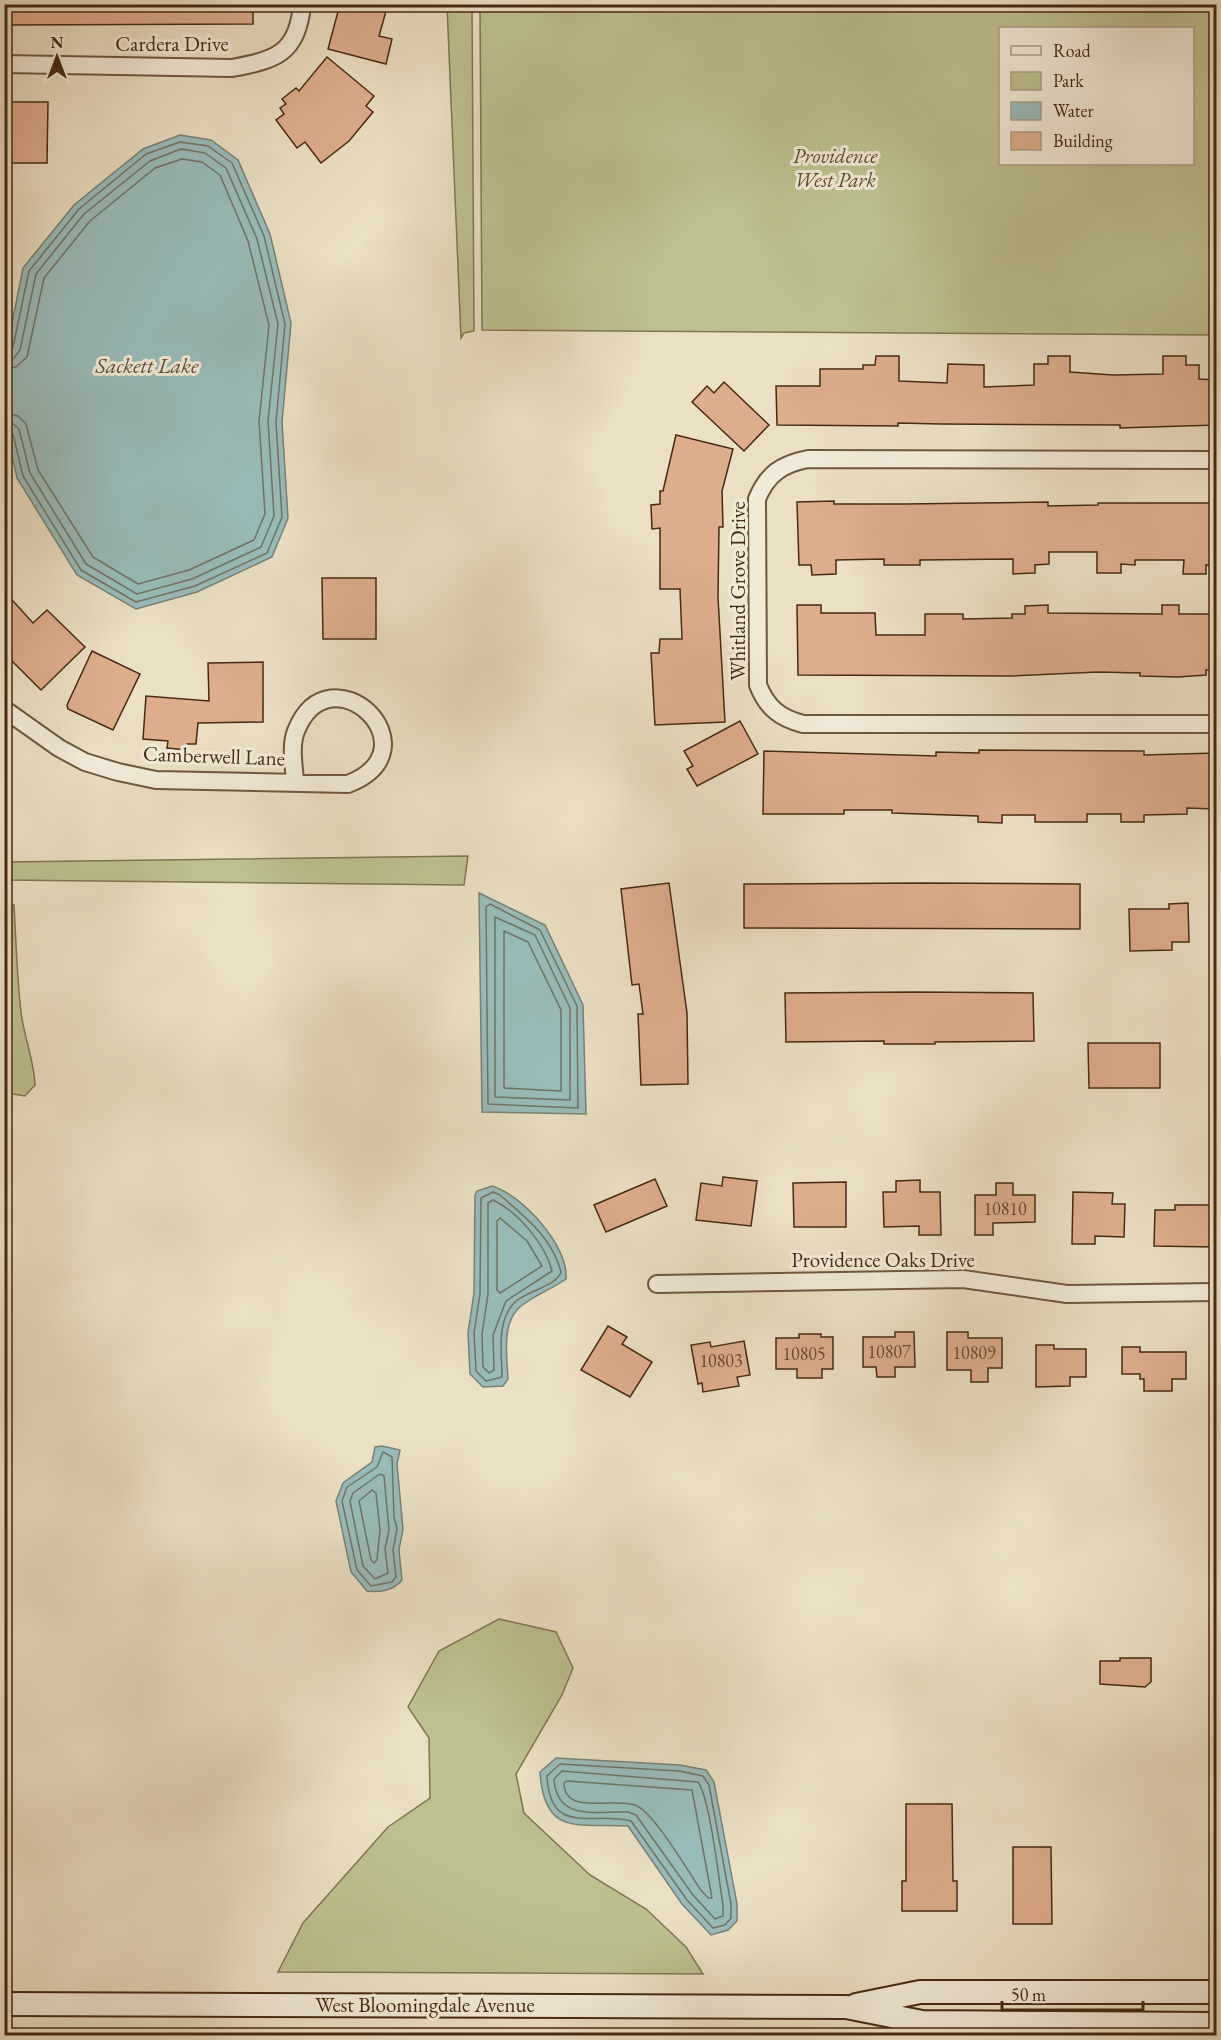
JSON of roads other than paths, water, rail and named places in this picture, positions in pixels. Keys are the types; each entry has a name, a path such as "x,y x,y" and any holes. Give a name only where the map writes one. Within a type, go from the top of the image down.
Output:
{"main road":[{"name":"West Bloomingdale Avenue","path":"846,2007 920,1992 1216,1992"},
{"name":"West Bloomingdale Avenue","path":"4,2004 846,2007 922,2022 1216,2024"}],"street":[{"name":"Cardera Drive","path":"4,64 231,68 264,62 283,53 294,38 302,4"},
{"name":"Whitland Grove Drive","path":"1216,460 808,459 790,463 775,471 763,484 757,499 758,685 764,700 775,712 788,720 803,724 1216,724"},
{"name":"Camberwell Lane","path":"4,709 59,748 85,762 118,772 156,780 295,781 348,784 371,771 383,745 382,733 368,710 358,702 343,698 330,699 316,705 304,717 296,731 293,744 295,781"},
{"name":"Providence Oaks Drive","path":"657,1284 963,1279 1067,1294 1216,1292"}],"water":[{"name":"Sackett Lake","path":"180,135 211,140 238,160 270,234 291,323 282,422 288,518 272,557 197,592 136,609 77,575 17,478 5,424 7,348 23,268 74,205 143,149"},
{"path":"479,893 545,925 583,1005 586,1114 482,1112"},
{"path":"492,1186 517,1200 552,1237 565,1266 566,1279 526,1302 515,1313 508,1330 506,1351 508,1379 503,1386 483,1387 470,1374 468,1333 474,1293 475,1195 477,1191"},
{"path":"382,1446 400,1450 397,1464 403,1529 399,1550 402,1580 391,1588 372,1592 367,1591 351,1572 336,1501 343,1483 372,1462 375,1447"},
{"path":"556,1758 680,1765 706,1770 714,1782 737,1904 737,1921 728,1930 711,1935 682,1904 628,1826 579,1825 556,1817 548,1807 543,1793 540,1772"}],"park label":[{"name":"Providence West Park","path":"835,168"}]}
